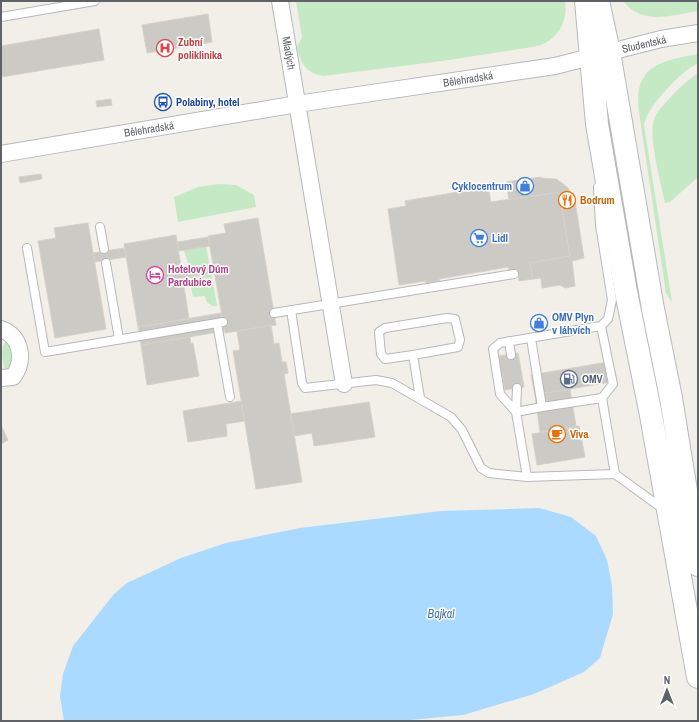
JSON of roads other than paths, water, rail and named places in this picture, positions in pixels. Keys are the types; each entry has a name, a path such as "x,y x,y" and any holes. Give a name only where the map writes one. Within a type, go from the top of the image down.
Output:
{"main road":[{"path":"586,1 600,55 653,309 670,398 698,565"},
{"path":"598,1 600,55 597,124 626,292 648,396 698,677"}],"street":[{"name":"Mladých","path":"280,1 297,104"},
{"name":"Studentská","path":"600,55 661,39 698,33"},
{"name":"Bělehradská","path":"1,154 297,104 530,70 600,55"},
{"path":"297,104 344,384"},
{"path":"1,330 12,335 20,353 20,364 13,377 1,378"}],"lane":[{"path":"1,17 95,1"},
{"path":"516,412 500,394 493,357 493,349 500,343 509,341 601,326 608,319 612,300 600,225 597,124"},
{"path":"100,227 104,249"},
{"path":"27,248 45,352 220,322 230,397"},
{"path":"106,263 119,339"},
{"path":"274,313 514,274"},
{"path":"291,310 304,387 309,389 367,380 384,381 400,386 457,423 481,468 489,473 527,476 615,474 669,512"},
{"path":"447,318 455,320 460,340 458,347 413,355 385,359 381,354 379,332 385,328 432,320 447,318"},
{"path":"516,412 602,398 613,384 601,326"},
{"path":"531,338 542,407"},
{"path":"509,341 511,354"},
{"path":"413,355 420,398"},
{"path":"517,388 516,412 527,476"},
{"path":"602,398 615,474"}],"water":[{"name":"Bajkal","path":"539,508 571,517 596,536 607,560 612,586 613,614 600,658 584,672 534,694 463,715 400,721 64,721 60,696 63,674 73,646 114,594 127,583 181,558 226,543 300,528 441,511"}],"place":[{"name":"Zubní poliklinika","path":"165,48"},
{"name":"Polabiny, hotel","path":"163,102"},
{"name":"Cyklocentrum","path":"525,186"},
{"name":"Bodrum","path":"567,200"},
{"name":"Lidl","path":"479,238"},
{"name":"Hotelový Dům Pardubice","path":"155,275"},
{"name":"OMV Plyn v láhvích","path":"539,323"},
{"name":"OMV","path":"569,379"},
{"name":"Viva","path":"557,434"}]}
